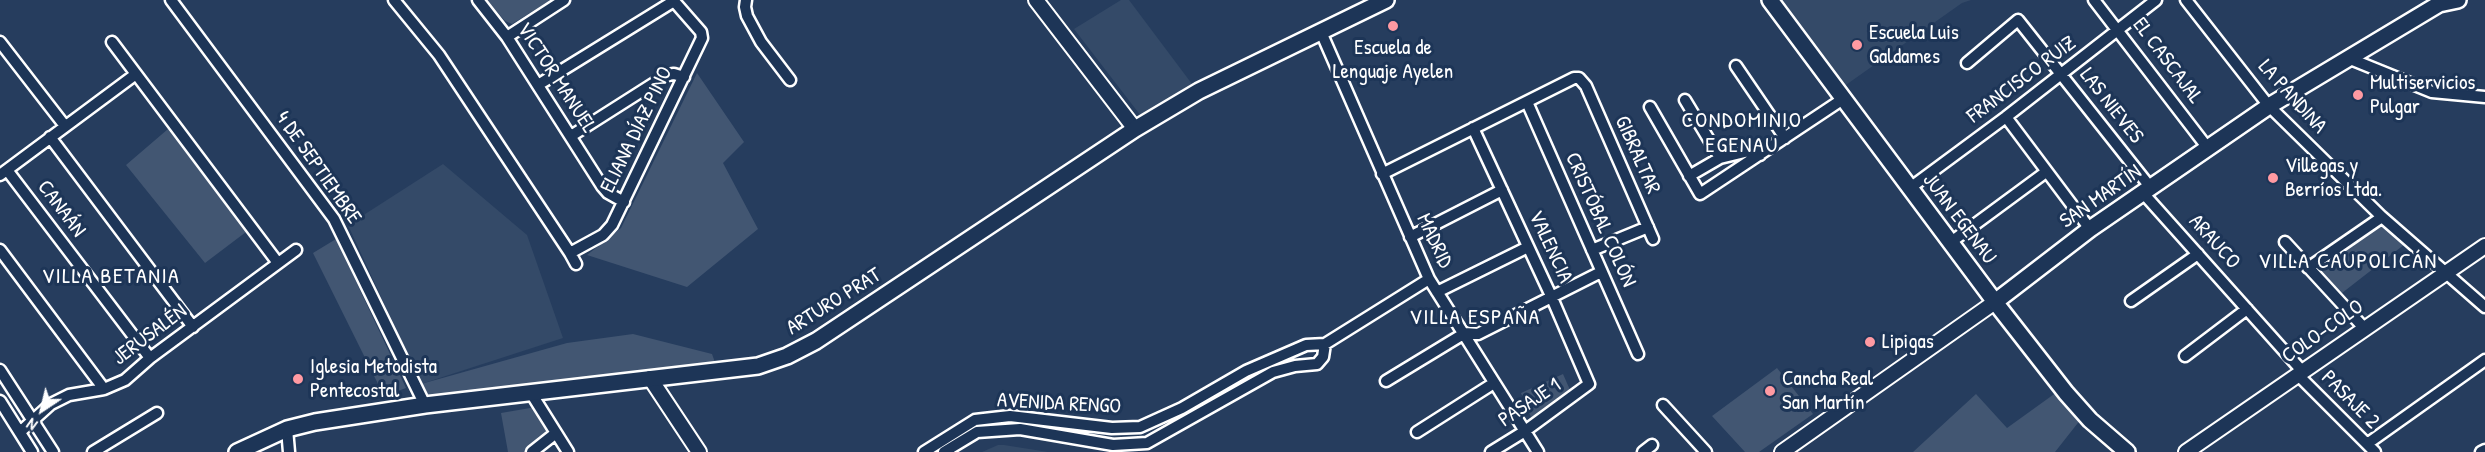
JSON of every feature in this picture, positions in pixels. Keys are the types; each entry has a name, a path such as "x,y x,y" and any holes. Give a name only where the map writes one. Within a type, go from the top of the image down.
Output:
{"main road":[{"name":"ARTURO PRAT","path":"237,452 287,429 315,422 425,405 758,366 787,356 816,342 1135,129 1199,91 1386,0"},
{"name":"JUAN EGENAU","path":"1770,0 1995,302 2066,393 2090,420 2127,452"},
{"name":"SAN MARTÍN","path":"1995,302 2090,229 2269,106 2436,2 2458,0"}],"street":[{"name":"4 DE SEPTIEMBRE","path":"171,0 334,219 425,405"},
{"path":"394,0 445,64 576,264"},
{"name":"VICTOR MANUEL","path":"478,0 507,37 602,186 608,193 624,202"},
{"path":"507,37 564,0"},
{"path":"538,85 673,0"},
{"name":"ELIANA DÍAZ PINO","path":"570,253 603,235 612,225 702,38 701,32 673,0"},
{"path":"746,0 747,16 760,42 790,80"},
{"path":"1036,0 1135,129"},
{"name":"EL CASCAJAL","path":"2094,0 2207,147"},
{"name":"FRANCISCO RUIZ","path":"1910,188 2006,117 2156,0"},
{"name":"LA PANDINA","path":"2186,0 2269,106 2382,217 2485,307"},
{"name":"LAS NIEVES","path":"1967,63 2018,20 2147,190"},
{"name":"MADRID","path":"1321,32 1429,279 1538,452"},
{"path":"0,42 65,126"},
{"path":"112,42 278,263"},
{"path":"2348,58 2432,92 2485,97"},
{"path":"1736,66 1785,138"},
{"path":"3,173 136,74"},
{"path":"571,136 667,75 674,74 684,77"},
{"name":"GIBRALTAR","path":"1527,102 1574,78 1579,78 1586,86 1653,239"},
{"path":"1650,107 1700,194 1843,99"},
{"path":"1685,100 1720,158"},
{"path":"1382,174 1527,102"},
{"name":"CRISTÓBAL COLÓN","path":"1527,102 1638,354"},
{"path":"2006,117 2090,229"},
{"name":"VALENCIA","path":"1473,129 1552,298 1589,384"},
{"path":"50,137 193,327"},
{"path":"1689,176 1720,158 1749,151 1760,155"},
{"path":"1951,242 2046,172"},
{"name":"CANAÁN","path":"3,173 150,358"},
{"path":"1410,237 1502,190"},
{"name":"ARAUCO","path":"2147,190 2198,254 2300,373"},
{"path":"2308,268 2382,217"},
{"path":"1592,250 1648,227"},
{"path":"2285,242 2365,329"},
{"name":"COLO-COLO","path":"2186,452 2485,246"},
{"path":"1437,292 1528,247"},
{"path":"0,250 104,388"},
{"name":"JERUSALÉN","path":"20,432 51,404 69,396 104,388 124,380 150,358 296,250"},
{"path":"2131,301 2198,254"},
{"path":"1386,381 1465,333 1478,334 1601,272"},
{"name":"AVENIDA RENGO","path":"924,452 975,420 1011,416 1112,428 1140,427 1182,408 1246,371 1306,345 1325,344 1429,279"},
{"name":"SAN MARTÍN","path":"1782,452 1995,302"},
{"path":"2185,356 2247,309"},
{"name":"AVENIDA RENGO","path":"944,452 977,432 1020,429 1113,445 1147,443 1273,372 1295,366 1317,364 1323,357 1325,344"},
{"path":"2371,448 2485,360"},
{"path":"0,370 53,452"},
{"name":"PASAJE 2","path":"2300,373 2371,448"},
{"path":"650,378 699,452"},
{"path":"1417,432 1494,383"},
{"name":"PASAJE 1","path":"1491,452 1525,431 1589,384"},
{"path":"531,393 568,452"},
{"path":"0,401 32,452"},
{"path":"1663,405 1706,452"},
{"path":"93,452 157,413"},
{"path":"287,429 289,452"},
{"path":"532,452 556,433"}],"shaded area":[{"path":"487,0 551,0 512,24 505,21"},
{"path":"1121,0 1129,0 1192,84 1141,116 1074,29"},
{"name":"Escuela Luis Galdames","path":"1778,0 1971,0 1962,3 1843,87"},
{"path":"697,73 744,142 723,163 758,229 687,287 587,255 621,228"},
{"path":"168,129 246,232 205,263 126,165"},
{"path":"443,164 527,235 563,338 421,384 348,225"},
{"path":"2380,223 2405,244 2342,293 2317,269"},
{"path":"336,239 406,388 384,396 313,253"},
{"path":"633,334 712,354 717,368 433,405 421,384 567,343"},
{"name":"Cancha Real San Martín","path":"1777,368 1813,414 1759,452 1745,452 1712,416"},
{"path":"1563,374 1574,399 1531,417 1521,393"},
{"path":"2057,392 2081,419 2055,452 1913,452 1976,394 2007,428"},
{"path":"536,407 555,440 540,452 508,452 501,413"},
{"path":"998,445 1004,445 1048,452 982,452"}],"place":[{"name":"Escuela de Lenguaje Ayelen","path":"1393,26"},
{"name":"Escuela Luis Galdames","path":"1857,45"},
{"name":"Multiservicios Pulgar","path":"2358,95"},
{"name":"Villegas y Berríos Ltda.","path":"2273,178"},
{"name":"Lipigas","path":"1870,342"},
{"name":"Iglesia Metodista Pentecostal","path":"298,379"},
{"name":"Cancha Real San Martín","path":"1770,391"}],"district":[{"name":"CONDOMINIO EGENAU","path":"1742,134"},
{"name":"VILLA CAUPOLICÁN","path":"2348,262"},
{"name":"VILLA BETANIA","path":"111,277"},
{"name":"VILLA ESPAÑA","path":"1475,318"}]}
